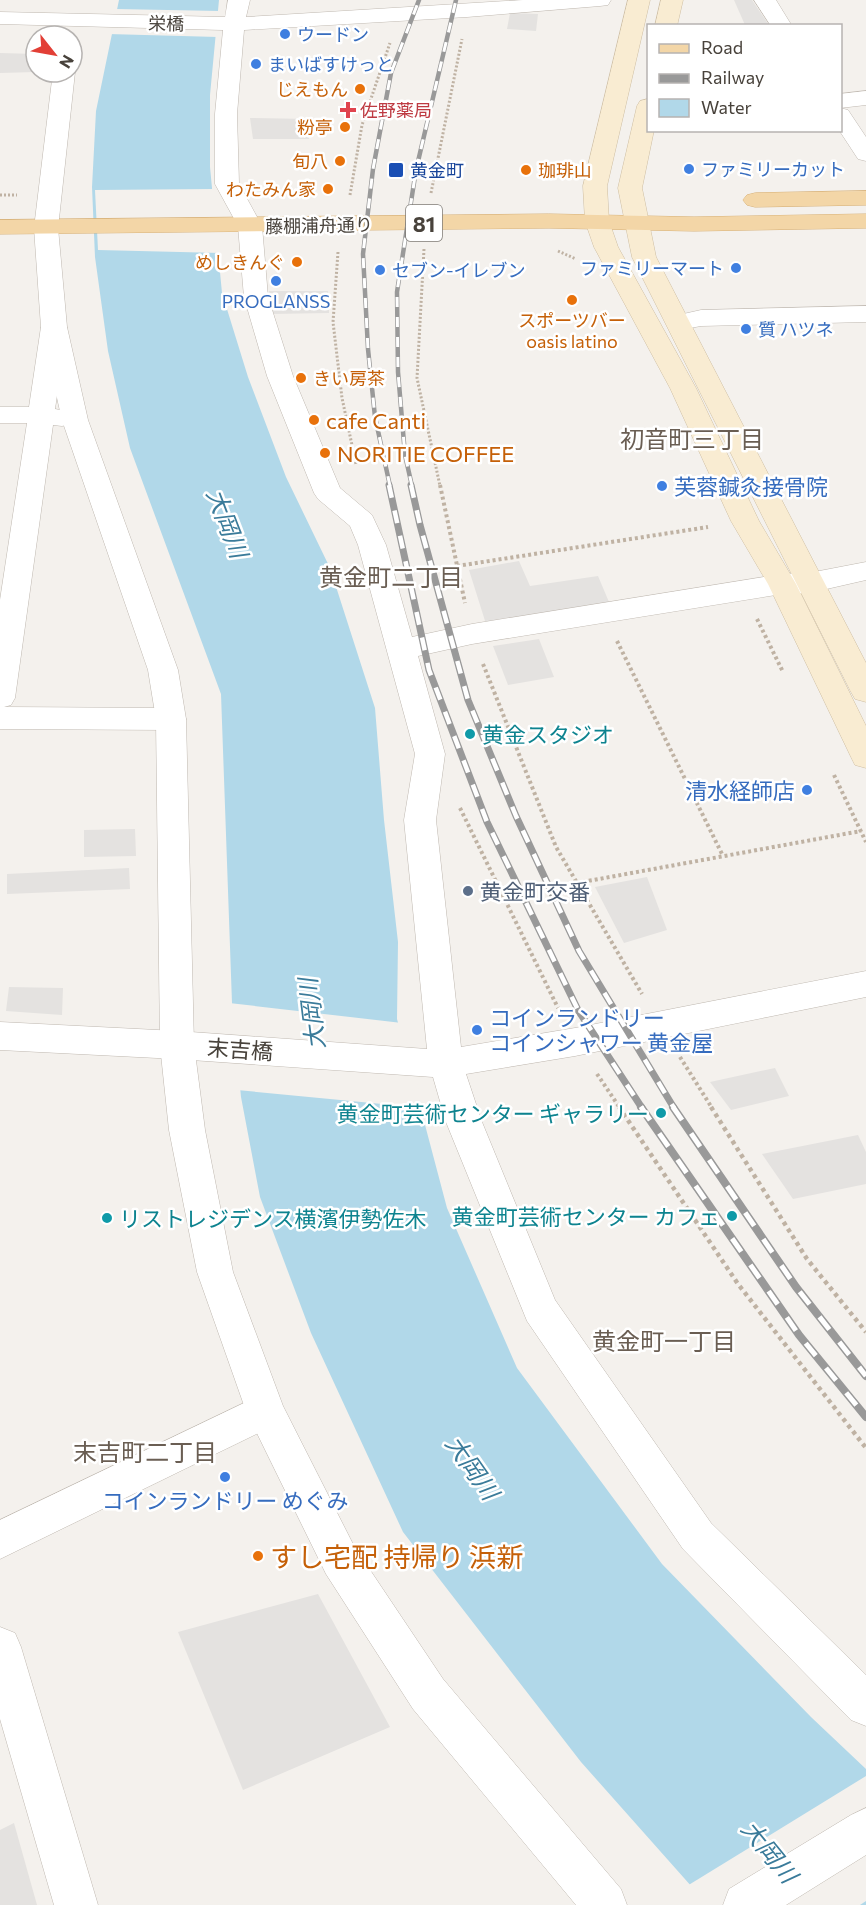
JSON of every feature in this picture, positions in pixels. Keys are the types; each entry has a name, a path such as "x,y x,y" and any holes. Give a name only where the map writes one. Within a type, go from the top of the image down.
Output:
{"main road":[{"path":"639,0 596,186 597,221 606,247 684,388 745,521 796,583 866,692"},
{"path":"666,24 672,0"},
{"path":"647,111 630,188 644,257 679,322 796,583 866,757"},
{"path":"736,201 866,198"},
{"name":"藤棚浦舟通り","path":"638,224 688,202"},
{"name":"藤棚浦舟通り","path":"0,227 597,221 638,224 866,221"}],"street":[{"path":"239,0 228,24 227,184 250,226 256,297 280,376 328,493 362,521 372,545 430,754 420,820 446,1064 464,1122 540,1309 697,1536 866,1705"},
{"name":"栄橋","path":"0,18 228,24 399,16 600,0"},
{"path":"765,0 781,24"},
{"path":"63,84 46,228 54,327 75,420 163,670 171,719 177,1045 187,1130 215,1272 265,1411 340,1560 428,1694 605,1905"},
{"path":"842,100 866,98"},
{"path":"842,118 866,154"},
{"path":"679,322 700,318 866,314"},
{"path":"0,698 54,327"},
{"path":"0,415 41,415 75,420"},
{"path":"401,650 472,634 866,571"},
{"path":"0,718 171,719"},
{"name":"末吉橋","path":"0,1036 177,1045 446,1064 575,1042 866,984"},
{"path":"0,1540 265,1411"},
{"path":"0,1647 76,1905"},
{"path":"745,1905 866,1830"}],"path":[{"path":"430,196 467,11"},
{"path":"349,198 362,125 399,16"},
{"path":"435,248 424,249 417,378 472,634"},
{"path":"328,493 347,487 359,477 342,399 333,322 338,251 349,250"},
{"path":"556,251 578,260"},
{"path":"703,517 713,537"},
{"path":"457,566 708,527"},
{"path":"743,591 784,675"},
{"path":"603,613 723,856"},
{"path":"830,768 866,842"},
{"path":"425,790 438,794 461,809 575,1042 738,1284 866,1448"},
{"path":"577,883 861,831"}],"shaded area":[{"path":"734,0 752,0 768,24 745,24"},
{"path":"510,13 538,14 536,31 507,29"},
{"path":"0,53 24,54 24,72 0,73"},
{"path":"250,118 309,119 309,139 253,139"},
{"path":"269,291 328,291 329,313 271,314"},
{"path":"519,561 530,586 598,576 609,602 486,624 469,570"},
{"path":"539,639 554,677 508,685 493,646"},
{"path":"135,829 136,856 84,857 84,830"},
{"path":"129,868 130,889 7,894 7,874"},
{"path":"647,877 667,930 624,943 595,887"},
{"path":"9,987 63,988 62,1015 6,1011"},
{"path":"775,1068 789,1096 731,1110 710,1082"},
{"path":"858,1135 866,1152 866,1184 793,1199 762,1154"},
{"path":"318,1594 390,1727 243,1790 178,1632"},
{"path":"14,1823 37,1905 0,1905 0,1830"}],"water":[{"name":"大岡川","path":"119,0 219,0 210,95 210,167 222,293 248,377 286,477 330,568 375,708 384,820 398,942 397,1019 447,1208 517,1368 662,1564 811,1717 866,1769 866,1905 708,1905 581,1762 403,1532 311,1333 260,1197 241,1097 232,1003 221,694 130,448 108,351 95,257 92,187 96,111"}],"pier":[{"path":"115,9 220,11 218,37 108,34"},
{"path":"214,189 221,253 98,250 95,190"},
{"path":"229,1003 402,1023 424,1108 237,1090"},
{"path":"866,1776 866,1901 860,1905 704,1905 687,1886"}],"railway":[{"path":"390,486 375,417 368,349 363,254 373,169 391,73 419,0"},
{"path":"412,486 405,455 398,372 397,292 416,170 456,0"},
{"path":"389,485 429,670 487,822 578,1010 642,1108"},
{"path":"411,485 468,700 516,816 579,951 674,1108"},
{"path":"641,1107 799,1335 866,1417"},
{"path":"673,1107 796,1287 866,1376"}],"place":[{"name":"ウードン","path":"285,34"},
{"name":"まいばすけっと","path":"256,64"},
{"name":"じえもん","path":"360,89"},
{"name":"佐野薬局","path":"348,110"},
{"name":"粉亭","path":"345,127"},
{"name":"旬八","path":"340,161"},
{"name":"ファミリーカット","path":"689,169"},
{"name":"黄金町","path":"396,170"},
{"name":"珈琲山","path":"526,170"},
{"name":"わたみん家","path":"328,189"},
{"name":"めしきんぐ","path":"297,262"},
{"name":"ファミリーマート","path":"736,268"},
{"name":"セブン-イレブン","path":"380,270"},
{"name":"PROGLANSS","path":"276,281"},
{"name":"スポーツバー oasis latino","path":"572,300"},
{"name":"質 ハツネ","path":"746,329"},
{"name":"きい房茶","path":"301,378"},
{"name":"cafe Canti","path":"314,420"},
{"name":"NORITIE COFFEE","path":"325,453"},
{"name":"芙蓉鍼灸接骨院","path":"662,486"},
{"name":"黄金スタジオ","path":"470,734"},
{"name":"清水経師店","path":"807,790"},
{"name":"黄金町交番","path":"468,891"},
{"name":"コインランドリー コインシャワー 黄金屋","path":"477,1030"},
{"name":"黄金町芸術センター ギャラリー","path":"661,1113"},
{"name":"黄金町芸術センター カフェ","path":"732,1216"},
{"name":"リストレジデンス横濱伊勢佐木","path":"107,1218"},
{"name":"コインランドリー めぐみ","path":"225,1477"},
{"name":"すし宅配 持帰り 浜新","path":"258,1556"}],"district":[{"name":"初音町三丁目","path":"692,438"},
{"name":"黄金町二丁目","path":"391,576"},
{"name":"黄金町一丁目","path":"664,1340"},
{"name":"末吉町二丁目","path":"145,1451"}]}
